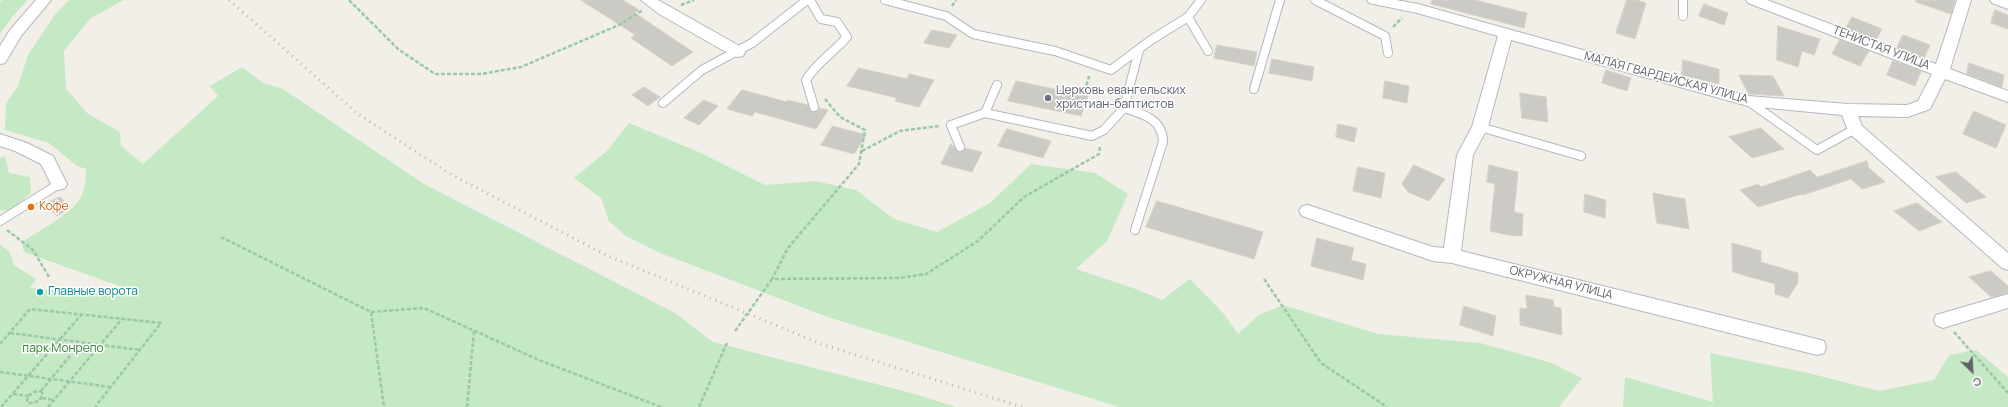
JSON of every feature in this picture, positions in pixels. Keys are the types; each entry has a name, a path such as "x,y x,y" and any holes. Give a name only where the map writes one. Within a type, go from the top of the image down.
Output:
{"street":[{"path":"0,59 15,33 44,0"},
{"name":"МАЛАЯ ГВАРДЕЙСКАЯ УЛИЦА","path":"1374,0 1418,9 1748,101 1848,110 1908,111 1924,105 1941,72 1964,0"},
{"name":"ТЕНИСТАЯ УЛИЦА","path":"1753,0 2008,97"},
{"path":"1997,0 2008,4"},
{"path":"651,2 738,52"},
{"path":"1452,256 1465,155 1480,127 1506,33"},
{"path":"1848,110 1855,129 2008,263"},
{"path":"0,140 21,146 46,160 59,184"},
{"name":"ОКРУЖНАЯ УЛИЦА","path":"1308,211 1433,254 1452,256 1817,347"},
{"path":"1943,320 2008,301"}],"lane":[{"path":"662,103 702,70 738,52 752,43 808,0 821,19 837,22 847,38 834,52 813,68 806,80 814,107"},
{"path":"885,0 946,16 973,34 1055,51 1111,70 1188,17 1202,0"},
{"path":"1254,89 1280,0"},
{"path":"1315,0 1385,36 1388,54"},
{"path":"1683,0 1683,16"},
{"path":"1188,17 1208,51"},
{"path":"960,147 951,125 986,113 1092,136 1104,130 1124,108 1139,50"},
{"path":"986,113 997,85"},
{"path":"1748,101 1817,150 1855,129"},
{"path":"1124,108 1154,118 1164,132 1164,146 1150,181 1135,230"},
{"path":"1480,127 1581,156"},
{"path":"1,220 59,184"}],"path":[{"path":"349,0 398,49 435,74 481,74 521,67 619,25 651,2"},
{"path":"1385,36 1400,20 1418,9"},
{"path":"735,331 772,279 788,248 858,164 865,130 840,117 806,80"},
{"path":"861,152 900,131 951,125"},
{"path":"772,279 899,278 926,274 978,241 1024,197 1099,154 1104,130"},
{"path":"1,220 11,235 24,242 34,251 44,264 49,276"},
{"path":"221,237 260,255 371,312 424,308 539,360 661,407"},
{"path":"1264,279 1321,363 1388,407"},
{"path":"0,344 30,309 162,323 95,407"},
{"path":"371,312 384,407"},
{"path":"1,407 82,314"},
{"path":"48,407 122,319"},
{"path":"1943,320 2008,393"},
{"path":"467,407 474,331"},
{"path":"10,333 140,350"},
{"path":"699,407 727,343"},
{"path":"12,394 28,396 34,392 40,391 70,356"},
{"path":"0,372 111,387"},
{"path":"40,391 44,395 42,398"},
{"path":"28,396 26,400 30,404"},
{"path":"27,407 42,398 54,400"}],"green space":[{"path":"2,0 28,0 12,17 0,34 0,2"},
{"name":"парк Монрепо","path":"69,0 124,0 91,18 64,51 66,89 88,114 120,132 121,146 143,164 218,96 210,86 242,67 263,83 283,89 424,184 675,313 713,342 915,394 956,407 0,407 0,245 9,251 14,265 36,279 30,288 61,291 136,292 24,252 22,242 53,223 75,205 80,199 85,184 86,169 77,166 49,143 5,130 6,103 18,86 28,55 54,16"},
{"path":"629,123 701,153 765,185 815,181 856,190 894,219 937,232 990,203 1031,164 1095,173 1128,194 1107,241 1076,269 1133,288 1162,300 1190,279 1224,314 1238,334 1259,315 1283,305 1378,334 1480,343 1549,362 1582,378 1559,407 1119,407 828,317 660,253 626,236 609,221 601,198 574,178 607,151"},
{"path":"5,156 9,173 30,177 31,193 13,208 0,210 0,158"},
{"path":"1976,350 2008,377 2008,407 1623,407 1625,377 1713,402 1710,353 1808,373 1879,391 1934,380 1949,355"}],"building":[{"path":"581,0 623,0 639,10 635,13 693,52 672,66 631,38 635,35"},
{"path":"1432,0 1475,0 1527,13 1524,28 1431,4"},
{"path":"1627,0 1637,0 1646,3 1635,39 1616,33"},
{"path":"1916,0 1955,0 1951,14 1916,2"},
{"path":"1704,4 1728,13 1724,25 1699,16"},
{"path":"1995,10 2008,15 2008,29 1991,23"},
{"path":"1852,17 1882,29 1876,40 1846,28"},
{"path":"1778,26 1820,39 1814,55 1802,51 1798,67 1777,60"},
{"path":"932,30 957,35 949,48 924,43"},
{"path":"1903,35 1930,45 1924,58 1897,48"},
{"path":"1840,40 1869,51 1860,66 1832,54"},
{"path":"1217,45 1257,52 1254,66 1214,58"},
{"path":"1272,59 1314,67 1312,81 1269,73"},
{"path":"1683,60 1719,69 1719,84 1682,75"},
{"path":"1893,61 1921,71 1915,86 1887,75"},
{"path":"1969,63 2004,75 2002,87 1967,74"},
{"path":"859,68 907,79 909,74 934,80 919,107 895,101 897,98 847,86"},
{"path":"1606,70 1631,78 1627,91 1602,83"},
{"path":"1739,75 1773,76 1784,96 1749,94"},
{"name":"Церковь евангельских христиан-баптистов","path":"1016,81 1088,96 1081,116 1008,101"},
{"path":"1385,81 1409,86 1407,103 1383,98"},
{"path":"644,87 660,97 648,106 632,95"},
{"path":"742,90 787,102 788,100 808,105 812,112 818,111 819,108 828,110 816,129 755,112 752,116 727,109"},
{"path":"1520,93 1546,97 1548,122 1522,118"},
{"path":"704,100 718,106 699,125 684,118"},
{"path":"1974,111 2006,125 1996,148 1963,134"},
{"path":"1338,124 1357,128 1354,142 1336,137"},
{"path":"833,126 866,135 854,154 821,145"},
{"path":"1761,128 1784,149 1752,158 1729,137"},
{"path":"1007,129 1051,141 1043,158 998,146"},
{"path":"951,144 959,152 962,152 965,148 982,152 972,172 941,164"},
{"path":"1867,161 1869,168 1885,182 1862,189 1851,179 1803,195 1802,194 1758,207 1740,190 1758,184 1761,187 1810,170 1817,177"},
{"path":"1414,165 1445,179 1429,201 1408,192 1402,184"},
{"path":"1489,165 1518,172 1514,212 1523,214 1522,236 1490,231 1495,184 1487,182"},
{"path":"1358,167 1385,173 1381,198 1353,191"},
{"path":"1956,172 1986,197 1966,203 1936,177"},
{"path":"1653,193 1685,199 1689,229 1657,223"},
{"path":"1585,194 1606,200 1605,218 1584,212"},
{"path":"60,197 70,208 57,216 46,204"},
{"path":"1157,201 1263,232 1254,259 1146,227"},
{"path":"1917,203 1942,222 1919,231 1894,211"},
{"path":"1317,238 1354,248 1351,260 1366,264 1363,280 1311,266"},
{"path":"1732,243 1761,251 1761,262 1798,273 1798,283 1788,298 1775,294 1775,284 1733,272"},
{"path":"1991,271 2008,286 2008,293 1991,297 1969,277"},
{"path":"1526,295 1553,300 1554,307 1561,308 1562,335 1520,325 1520,308 1527,309"},
{"path":"1464,306 1496,316 1493,336 1460,325"}],"railway":[{"path":"229,0 358,114 452,175 606,255 821,344 1022,407"}],"place":[{"name":"Церковь евангельских христиан-баптистов","path":"1048,98"},
{"name":"Кофе","path":"31,207"},
{"name":"Главные ворота","path":"40,292"}]}
